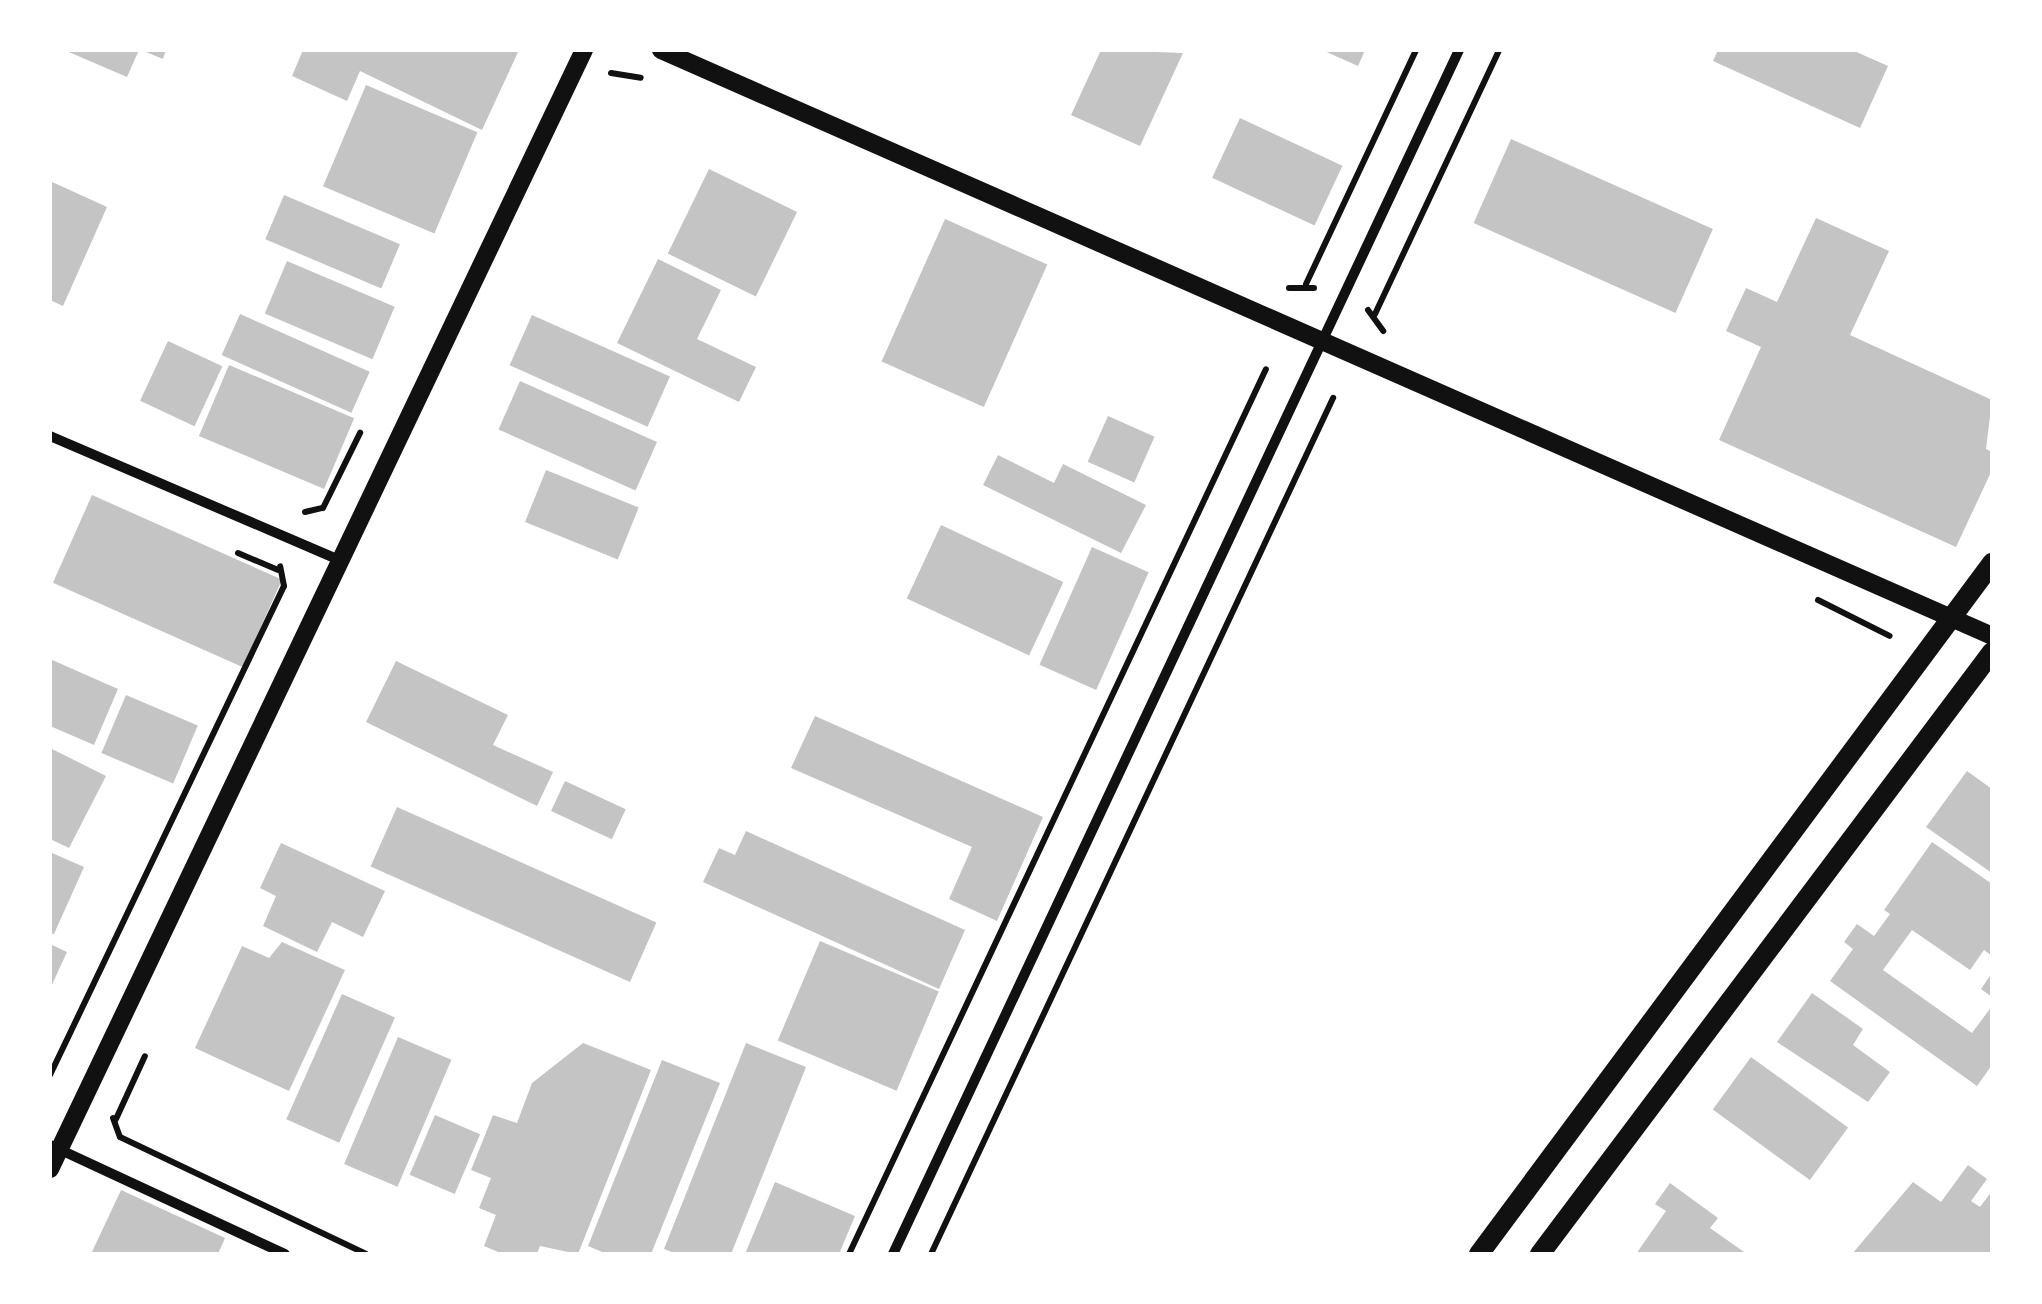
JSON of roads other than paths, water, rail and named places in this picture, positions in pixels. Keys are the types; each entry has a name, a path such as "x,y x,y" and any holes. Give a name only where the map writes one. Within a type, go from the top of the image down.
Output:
{"main road":[{"path":"1479,1254 1992,563"},
{"path":"1540,1254 1992,652"}],"street":[{"path":"50,1169 55,1147 584,50"},
{"path":"661,50 1992,636"},
{"path":"893,1254 1459,50"},
{"path":"50,436 340,560"},
{"path":"55,1147 285,1254"}]}
